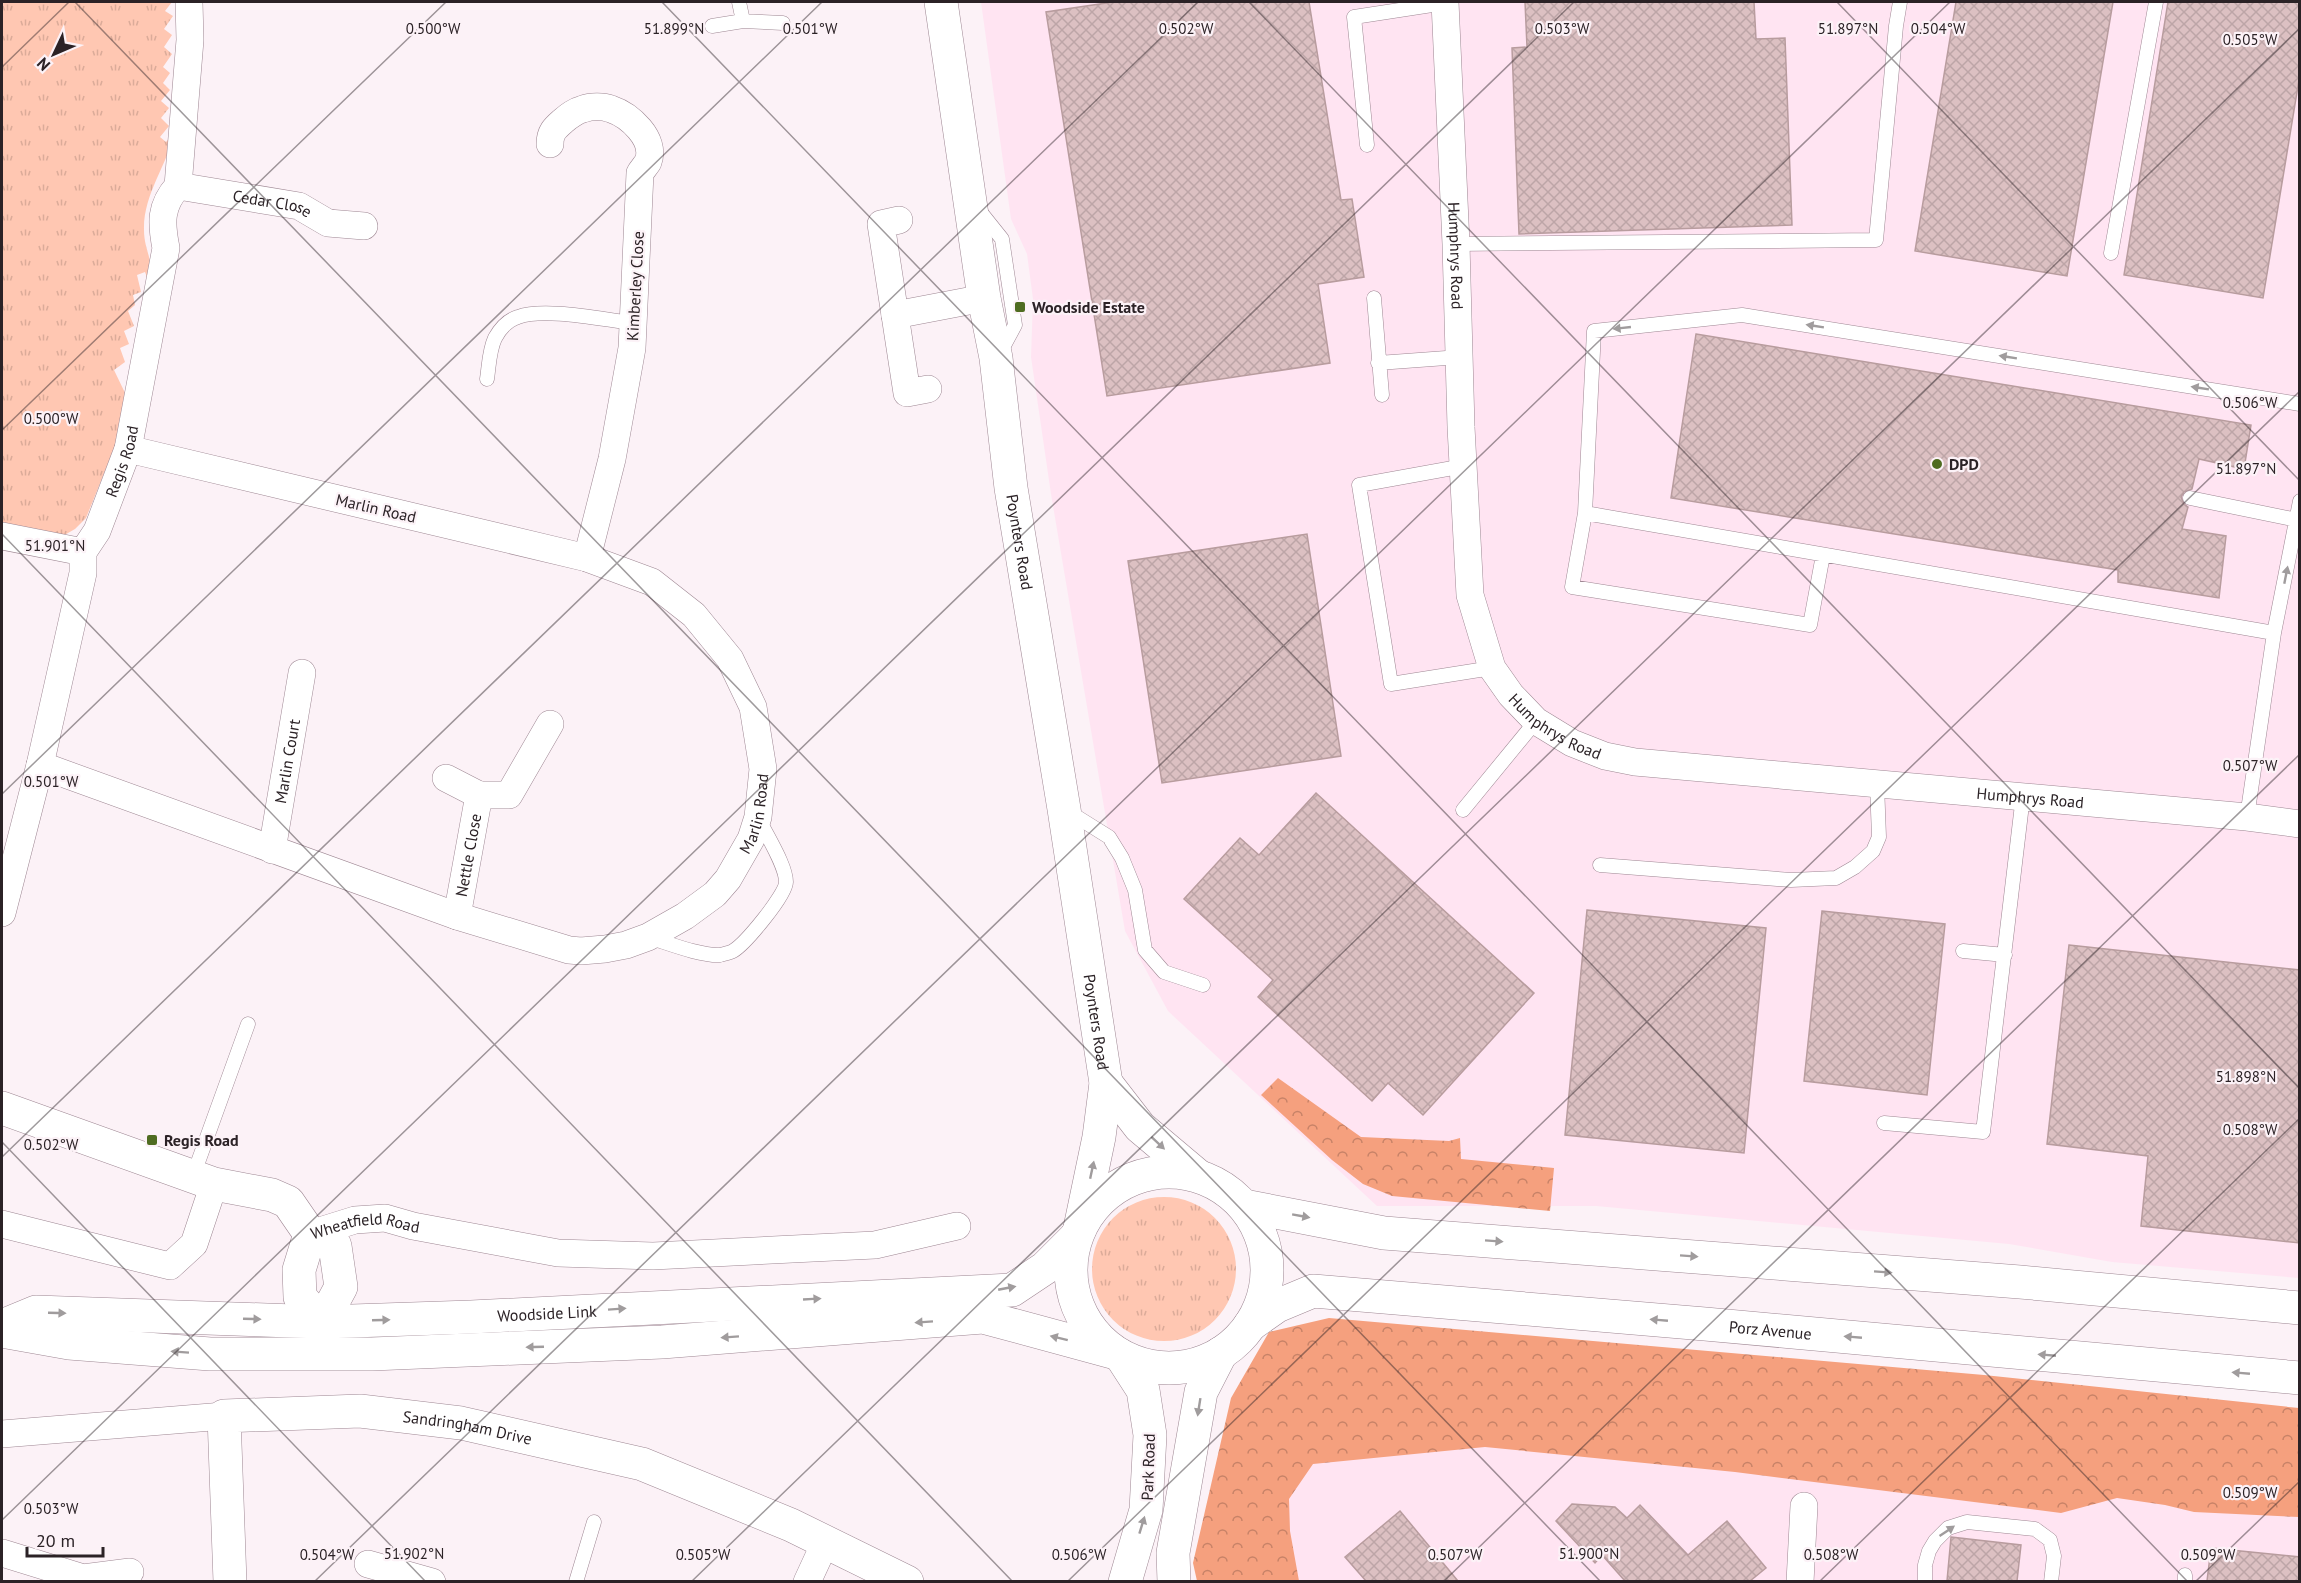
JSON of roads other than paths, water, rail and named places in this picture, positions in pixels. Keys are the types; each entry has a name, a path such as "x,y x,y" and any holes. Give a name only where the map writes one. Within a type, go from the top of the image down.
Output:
{"main road":[{"name":"Poynters Road","path":"941,2 972,200 984,298 996,358 1011,488 1106,1083 1100,1137 1077,1233"},
{"name":"Poynters Road","path":"1106,1083 1140,1127 1197,1175"},
{"name":"Wheatfield Road","path":"2,1108 203,1180 272,1195 288,1202 310,1234"},
{"path":"1170,1171 1197,1175 1230,1193 1244,1206 1258,1228 1266,1252 1267,1277 1262,1302 1251,1325 1237,1341 1221,1353 1197,1364 1171,1368 1145,1365 1118,1354 1096,1336 1081,1314 1072,1289 1070,1263 1077,1233 1095,1204 1116,1186 1142,1175 1170,1171"},
{"path":"1244,1206 1384,1233 2020,1282 2300,1308"},
{"name":"Woodside Link","path":"2,1331 69,1344 210,1354 471,1317 1012,1290 1045,1268 1077,1233"},
{"path":"310,1234 299,1270 300,1297 323,1338"},
{"name":"Porz Avenue","path":"1251,1325 1277,1306 1313,1291 2300,1378"},
{"name":"Woodside Link","path":"2,1326 36,1312 323,1338 372,1354 662,1342 983,1317 1118,1354"},
{"path":"1174,1581 1173,1553 1201,1392 1221,1353"},
{"name":"Park Road","path":"1118,1354 1143,1390 1150,1435 1146,1510 1125,1581"},
{"name":"Sandringham Drive","path":"224,1416 360,1411 461,1423 642,1464 791,1525 907,1581"},
{"path":"224,1416 230,1581"}],"street":[{"name":"Regis Road","path":"2,908 40,765 85,567 83,552 97,531 128,449 166,248 161,225 162,213 169,196 178,186 190,40 189,2"},
{"name":"Humphrys Road","path":"1445,2 1470,595 1492,668 1511,695 1536,721 1572,743 1605,756 1635,762 2023,796 2300,824"},
{"name":"Kimberley Close","path":"550,144 553,129 566,118 583,108 595,107 610,108 634,122 647,142 648,161 640,173 632,348 612,459 587,558"},
{"name":"Cedar Close","path":"178,186 299,206 328,223 364,226"},
{"path":"899,220 881,224 907,393 928,389"},
{"path":"895,315 984,298"},
{"name":"Marlin Road","path":"40,765 457,916 580,951 626,945 648,937 715,894 742,858 758,817 763,769 753,707 730,659 694,615 652,582 587,558 128,449"},
{"path":"2,536 83,552"},
{"name":"Marlin Court","path":"272,850 302,673"},
{"name":"Nettle Close","path":"446,778 479,795 508,795 550,724"},
{"name":"Nettle Close","path":"457,916 479,795"},
{"path":"2,1224 170,1266 194,1244 203,1180"},
{"name":"Wheatfield Road","path":"310,1234 355,1220 385,1218 413,1226 558,1253 653,1256 875,1245 957,1226"},
{"name":"Sandringham Drive","path":"2,1434 224,1416"},
{"path":"1800,1581 1804,1506"},
{"path":"807,1581 825,1543"},
{"path":"2,1552 82,1580 130,1572"},
{"path":"368,1564 432,1581"}],"lane":[{"path":"739,2 742,21"},
{"path":"1367,145 1354,17 1445,2"},
{"path":"1456,244 1876,240 1900,2"},
{"path":"2111,253 2156,2"},
{"path":"712,26 742,21 783,23"},
{"path":"972,200 1002,239 1015,325 996,358"},
{"path":"1374,298 1382,395"},
{"path":"487,379 495,338 506,324 518,317 540,313 633,323"},
{"path":"1823,555 1810,626 1572,587 1585,513 1594,332 1743,315 2300,404"},
{"path":"1378,363 1460,357"},
{"path":"1464,466 1359,485 1391,684 1492,668"},
{"path":"2190,498 2297,520"},
{"path":"2247,817 2274,633 2300,501"},
{"path":"1585,513 2274,633"},
{"path":"1463,810 1536,721"},
{"path":"1600,865 1791,880 1836,878 1856,867 1873,851 1879,837 1878,784"},
{"path":"1884,1123 1983,1132 2023,796"},
{"path":"1064,809 1108,837 1122,858 1136,890 1145,950 1164,972 1203,985"},
{"path":"648,937 705,953 720,955 734,951 765,917 784,891 786,881 758,817"},
{"path":"1963,951 2005,955"},
{"path":"203,1180 248,1024"},
{"path":"576,1581 594,1522"},
{"path":"1925,1581 1925,1565 1935,1541 1948,1528 1967,1522 2035,1529 2050,1540 2054,1556 2050,1581"}],"place":[{"name":"Woodside Estate","path":"1020,307"},
{"name":"DPD","path":"1937,464"},
{"name":"Regis Road","path":"152,1140"}]}
